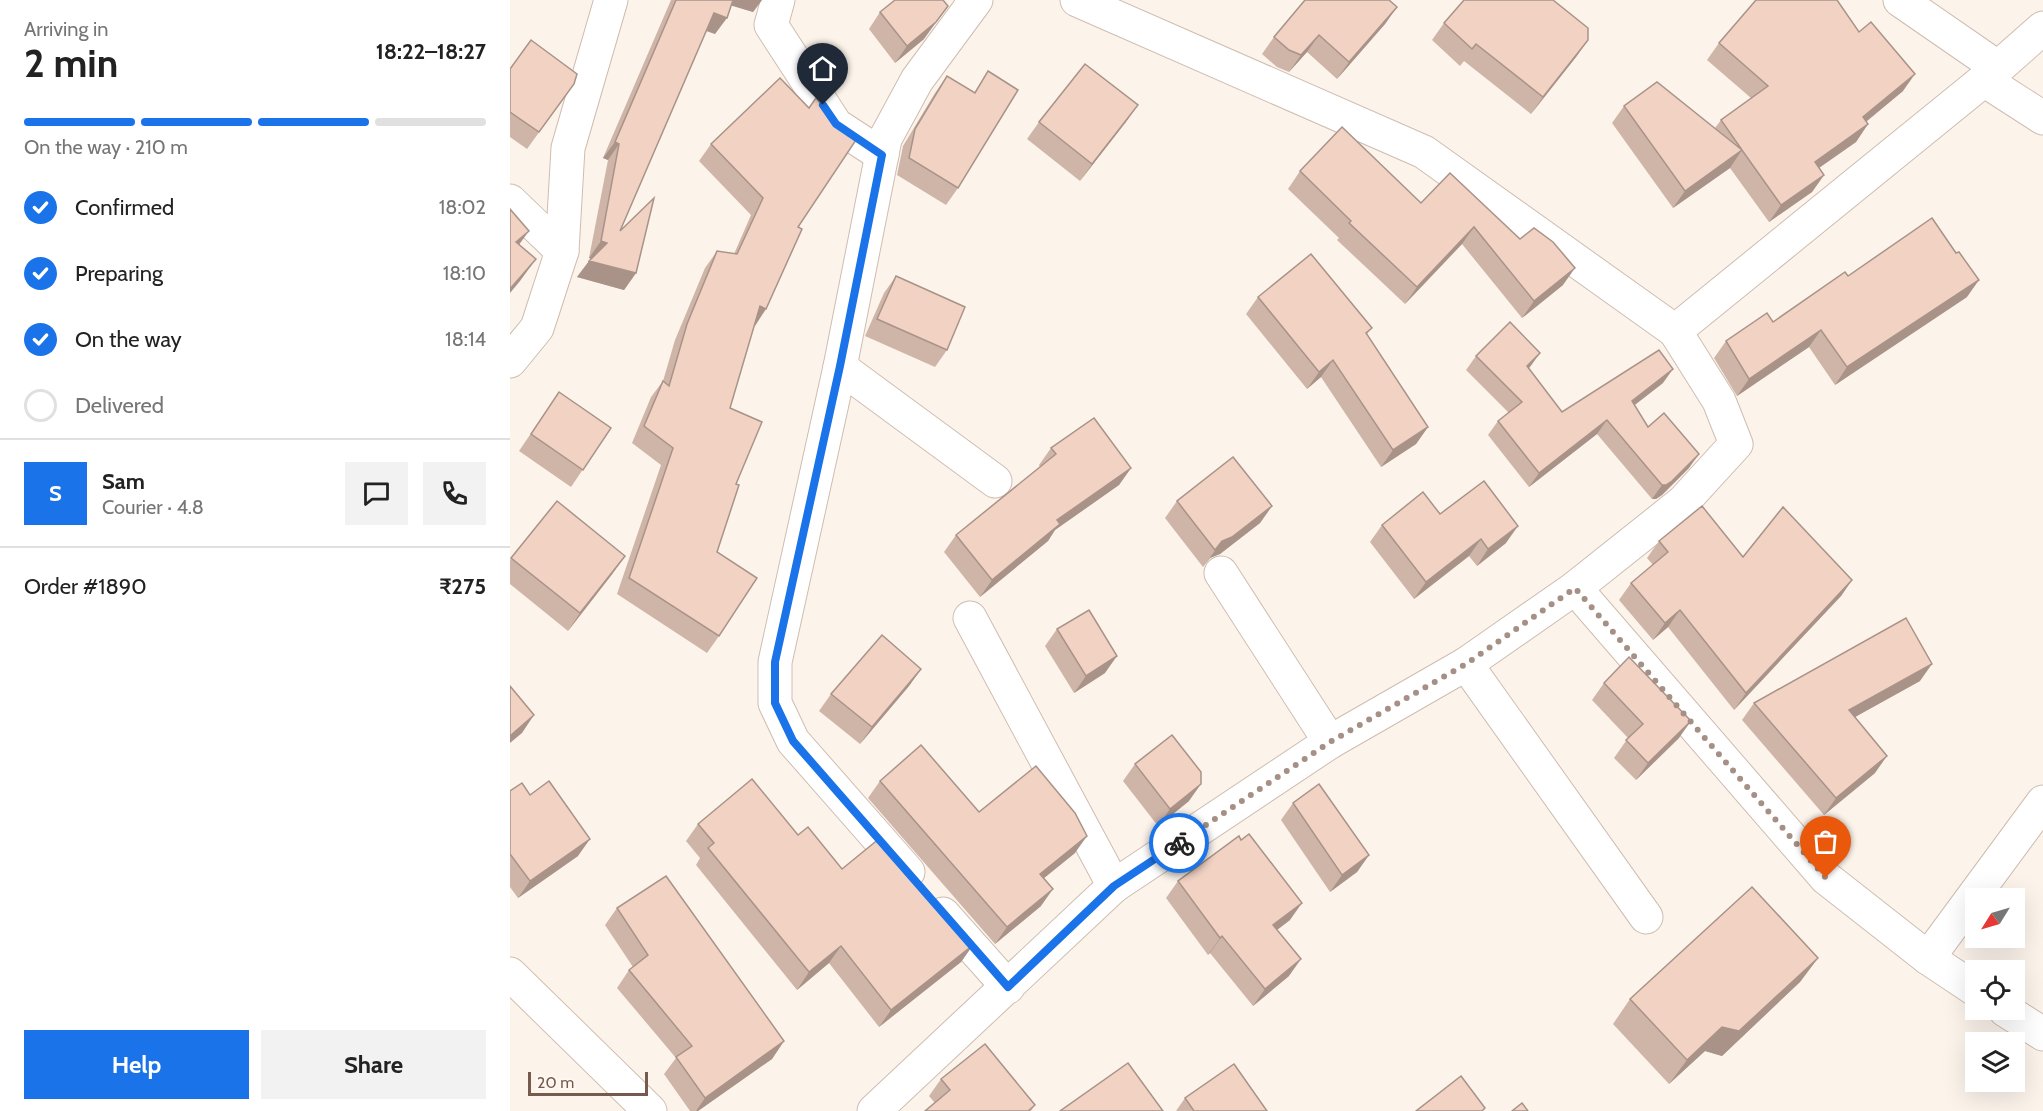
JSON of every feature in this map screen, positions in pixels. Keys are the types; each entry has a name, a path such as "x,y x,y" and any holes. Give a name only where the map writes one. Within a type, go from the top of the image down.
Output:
{"street":[{"path":"510,361 537,328 562,251 568,148 611,0"},
{"path":"778,0 771,25 836,124 882,155"},
{"path":"976,0 917,80 885,139 840,366 775,662 775,703 793,741 1008,987"},
{"path":"874,1111 1114,886 1330,742 1466,664 1575,588 1683,502 1736,444 1719,402 1675,331 1424,152 1077,0"},
{"path":"1900,0 2043,118"},
{"path":"1675,331 2043,28"},
{"path":"510,201 562,251"},
{"path":"840,366 995,481"},
{"path":"1221,573 1330,742"},
{"path":"1575,588 1826,878 1928,958 1965,983"},
{"path":"970,618 1114,886"},
{"path":"1466,664 1646,917"},
{"path":"1928,958 2043,802"},
{"path":"510,974 650,1111"},
{"path":"2021,1020 2043,1034"}],"building":[{"path":"676,0 733,0 727,18 714,13 620,231 654,198 636,273 589,261 607,243 601,241 619,144 615,142"},
{"path":"895,0 943,0 948,6 936,22 907,46 880,12"},
{"path":"1305,0 1389,0 1397,7 1349,62 1319,35 1301,55 1289,50 1274,37"},
{"path":"1464,0 1553,0 1588,28 1588,40 1543,97 1476,44 1472,49 1444,23"},
{"path":"1756,0 1837,0 1859,32 1871,22 1915,74 1863,117 1868,124 1815,162 1824,175 1781,205 1721,120 1768,86 1719,43"},
{"path":"531,40 577,74 574,84 539,132 510,112 510,69"},
{"path":"1085,64 1138,105 1092,164 1039,122"},
{"path":"988,71 1018,90 958,188 909,158 915,129 947,76 975,93"},
{"path":"780,78 809,108 816,98 837,124 858,137 798,227 802,229 766,309 760,306 730,408 762,422 736,484 739,485 717,552 757,578 719,636 629,578 673,448 644,426 663,381 669,386 687,324 717,251 737,254 763,198 711,144"},
{"path":"1657,82 1742,150 1685,191 1624,106"},
{"path":"1342,127 1421,203 1450,173 1520,239 1534,228 1553,242 1575,268 1534,301 1474,227 1417,287 1349,223 1351,221 1300,171"},
{"path":"510,209 529,231 516,242 536,259 510,289"},
{"path":"1932,218 1956,253 1959,252 1979,280 1847,367 1821,330 1749,379 1726,341 1767,313 1773,322 1845,272 1848,276"},
{"path":"1311,254 1372,328 1366,333 1428,427 1393,450 1333,360 1319,372 1258,297"},
{"path":"896,276 965,307 947,350 877,319"},
{"path":"1510,322 1540,353 1527,366 1562,412 1659,350 1673,369 1632,401 1648,427 1664,413 1699,454 1672,481 1662,485 1607,420 1539,473 1498,421 1522,402 1476,356"},
{"path":"559,392 611,428 583,470 531,434"},
{"path":"1094,418 1131,468 1057,520 1060,524 992,580 956,535 1056,454 1051,448"},
{"path":"1233,457 1272,506 1232,537 1222,541 1215,550 1177,501"},
{"path":"1484,481 1518,526 1488,549 1481,539 1426,582 1382,525 1423,492 1440,514"},
{"path":"557,501 625,556 580,613 511,558"},
{"path":"1702,506 1743,557 1783,507 1852,580 1746,693 1680,610 1665,623 1631,583 1668,552 1659,541"},
{"path":"1089,610 1117,656 1086,676 1057,629"},
{"path":"1906,618 1932,664 1849,710 1887,756 1836,798 1754,703"},
{"path":"882,635 921,669 872,727 831,694"},
{"path":"1629,657 1691,721 1648,763 1626,740 1643,724 1604,683"},
{"path":"510,686 534,715 510,736"},
{"path":"1172,735 1201,772 1201,784 1170,809 1135,764"},
{"path":"921,745 979,812 1036,766 1075,813 1087,836 1040,874 1053,889 1007,927 880,781"},
{"path":"752,779 798,835 808,827 842,869 880,838 973,945 891,1010 841,946 809,972 708,848 714,843 698,824"},
{"path":"549,781 590,839 530,881 510,854 510,791 522,783 530,795"},
{"path":"1319,784 1369,855 1342,875 1293,803"},
{"path":"1249,834 1302,903 1273,925 1301,959 1265,989 1222,936 1220,938 1178,881 1239,836 1241,840"},
{"path":"666,876 784,1041 705,1098 676,1057 692,1046 629,970 648,955 617,908"},
{"path":"1752,887 1818,958 1739,1031 1722,1027 1687,1060 1630,999"},
{"path":"985,1044 1035,1105 1028,1111 925,1111 950,1090 941,1079"},
{"path":"1128,1063 1163,1111 1060,1111"},
{"path":"1234,1064 1267,1111 1194,1111 1185,1098"},
{"path":"1461,1076 1485,1108 1482,1111 1416,1111"},
{"path":"1522,1103 1528,1111 1512,1111"}],"way so far":[{"path":"1179,843 1330,742 1466,664 1575,588 1826,878"}],"route":[{"path":"823,105 836,124 882,155 840,366 775,662 775,703 793,741 1008,987 1114,886 1179,843"}]}
